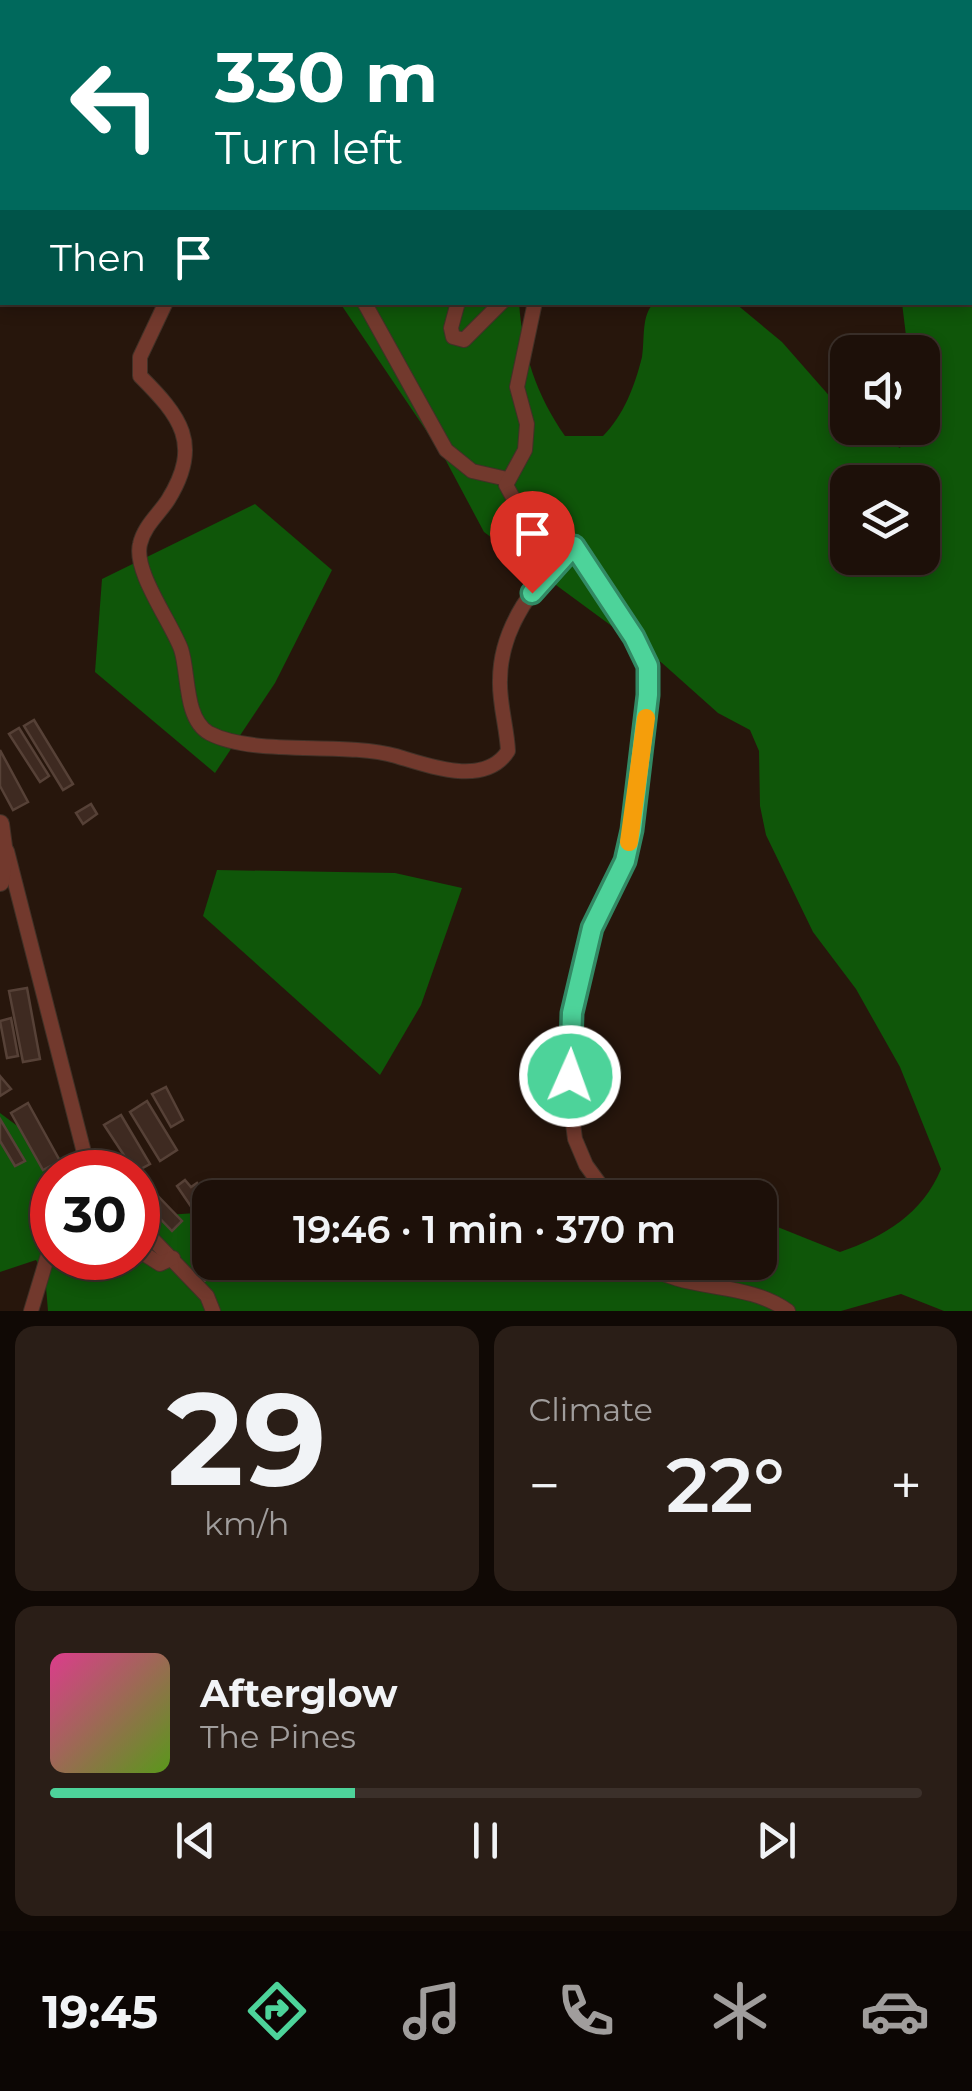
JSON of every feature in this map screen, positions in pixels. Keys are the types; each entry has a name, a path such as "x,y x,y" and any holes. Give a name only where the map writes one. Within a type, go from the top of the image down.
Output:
{"street":[{"path":"165,305 140,357 140,376 174,410 184,432 185,465 140,544 140,562 181,650 195,717 206,732 238,740 388,754 436,768 492,768 508,751 500,681 506,643 520,610 574,546"},
{"path":"366,305 446,450 472,471 507,479"},
{"path":"457,305 451,328 453,337 464,340 499,305"},
{"path":"534,305 518,387 527,424 524,450 507,479 509,495 540,527 574,546 634,637 648,666 643,742 625,861 592,928 572,1013 570,1101 575,1138 597,1180"},
{"path":"0,882 1,830"},
{"path":"1,830 38,958 84,1150"},
{"path":"160,1245 207,1296 212,1311"},
{"path":"160,1264 173,1258"},
{"path":"32,1311 41,1280"},
{"path":"681,1280 743,1289 788,1311"}],"green space":[{"path":"341,305 519,305 533,373 565,436 603,436 632,389 642,357 645,321 652,305 737,305 782,342 830,397 830,445 940,445 940,335 906,335 902,305 972,305 972,1311 944,1311 901,1294 841,1311 48,1311 45,1280 160,1280 160,1216 192,1213 192,1280 777,1280 777,1227 840,1252 887,1231 913,1211 941,1169 900,1067 856,989 813,932 766,835 760,806 759,751 750,730 718,713 662,663 484,532 444,457"},
{"path":"255,504 332,570 275,683 215,773 95,672 102,579"},
{"path":"217,870 395,873 462,888 421,1005 380,1075 203,916"},
{"path":"0,1113 50,1150 30,1150 30,1262 0,1272"}],"building":[{"path":"34,720 73,784 63,790 24,726"},
{"path":"19,728 49,776 40,782 9,734"},
{"path":"0,750 28,802 13,810 0,786"},
{"path":"91,804 97,814 83,824 76,813"},
{"path":"27,988 40,1059 23,1062 9,991"},
{"path":"11,1018 18,1056 7,1058 0,1021"},
{"path":"0,1076 11,1089 0,1096"},
{"path":"166,1087 183,1120 171,1127 152,1094"},
{"path":"147,1101 177,1150 160,1161 160,1150 153,1150 130,1112"},
{"path":"28,1103 54,1150 32,1150 11,1113"},
{"path":"121,1115 142,1150 120,1150 104,1125"},
{"path":"0,1119 25,1161 15,1166 0,1141"},
{"path":"185,1180 192,1186 192,1208 177,1186"},
{"path":"160,1198 182,1221 172,1231 160,1219"}],"slow traffic":[{"path":"629,842 646,718"}],"route":[{"path":"532,593 574,546 634,637 648,666 632,830 625,861 592,928 572,1013 570,1076"}]}
